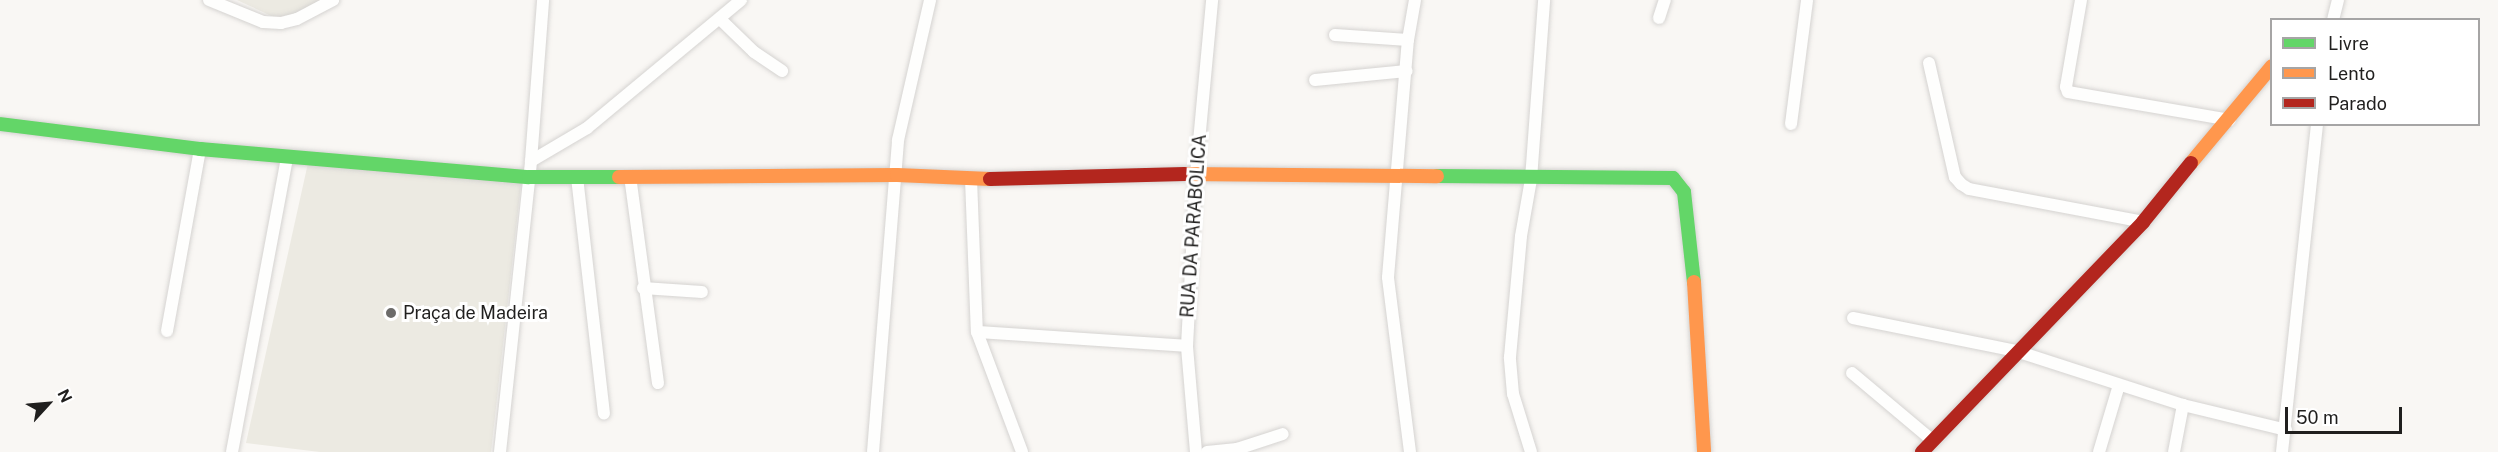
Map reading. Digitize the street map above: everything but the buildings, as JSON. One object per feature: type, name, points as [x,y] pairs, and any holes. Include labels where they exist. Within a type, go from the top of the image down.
[{"type":"street","points":[[209,0],[263,22],[281,22],[297,19],[333,0]]},
{"type":"street","points":[[500,452],[531,161],[543,0]]},
{"type":"street","points":[[531,161],[567,143],[720,20],[741,0]]},
{"type":"street","points":[[873,452],[904,104],[930,0]]},
{"type":"street","name":"RUA DA PARABOLICA","points":[[1196,452],[1187,346],[1196,174],[1212,0]]},
{"type":"street","points":[[1410,452],[1388,277],[1408,40],[1415,0]]},
{"type":"street","points":[[1531,452],[1513,394],[1510,357],[1518,266],[1531,179],[1544,0]]},
{"type":"street","points":[[1659,18],[1665,0]]},
{"type":"street","points":[[1791,124],[1808,0]]},
{"type":"street","points":[[2081,0],[2066,87],[2068,92],[2230,120]]},
{"type":"street","points":[[2334,18],[2338,0]]},
{"type":"street","points":[[720,20],[754,52],[782,71]]},
{"type":"street","points":[[1335,35],[1408,40]]},
{"type":"street","points":[[1929,63],[1955,177],[1961,184],[1969,189],[2144,222]]},
{"type":"street","points":[[1922,452],[2016,351],[2144,222],[2230,120],[2270,67]]},
{"type":"street","points":[[1315,80],[1407,71]]},
{"type":"street","points":[[0,124],[200,150],[529,177],[897,175],[971,179],[1196,174],[1531,179],[1673,178],[1681,185],[1695,289],[1704,452]]},
{"type":"street","points":[[2282,452],[2317,126]]},
{"type":"street","points":[[167,331],[200,150]]},
{"type":"street","points":[[232,452],[287,157]]},
{"type":"street","points":[[630,176],[643,288],[658,383]]},
{"type":"street","points":[[577,177],[604,413]]},
{"type":"street","points":[[971,179],[977,332],[1022,452]]},
{"type":"street","points":[[643,288],[702,292]]},
{"type":"street","points":[[1853,318],[2016,351],[2183,405],[2286,430]]},
{"type":"street","points":[[977,332],[1187,346]]},
{"type":"street","points":[[1852,373],[1933,441]]},
{"type":"street","points":[[2099,452],[2119,385]]},
{"type":"street","points":[[2174,452],[2183,405]]},
{"type":"street","points":[[1207,452],[1237,449],[1283,434]]},
{"type":"shaded area","points":[[237,0],[322,0],[313,8],[278,19]]},
{"type":"shaded area","name":"Praça de Madeira","points":[[308,163],[521,184],[491,452],[320,452],[246,443]]},
{"type":"traffic: fast","points":[[0,124],[200,149],[529,177],[619,177]]},
{"type":"traffic: fast","points":[[1437,176],[1673,178],[1684,192],[1694,282]]},
{"type":"traffic: slow","points":[[2191,163],[2270,68]]},
{"type":"traffic: slow","points":[[1185,174],[1437,176]]},
{"type":"traffic: slow","points":[[619,177],[897,175],[990,179]]},
{"type":"traffic: slow","points":[[1694,282],[1704,452]]},
{"type":"traffic: jam","points":[[1922,452],[2143,222],[2191,163]]},
{"type":"traffic: jam","points":[[990,179],[1185,174]]},
{"type":"place","name":"Praça de Madeira","points":[[391,313]]}]
